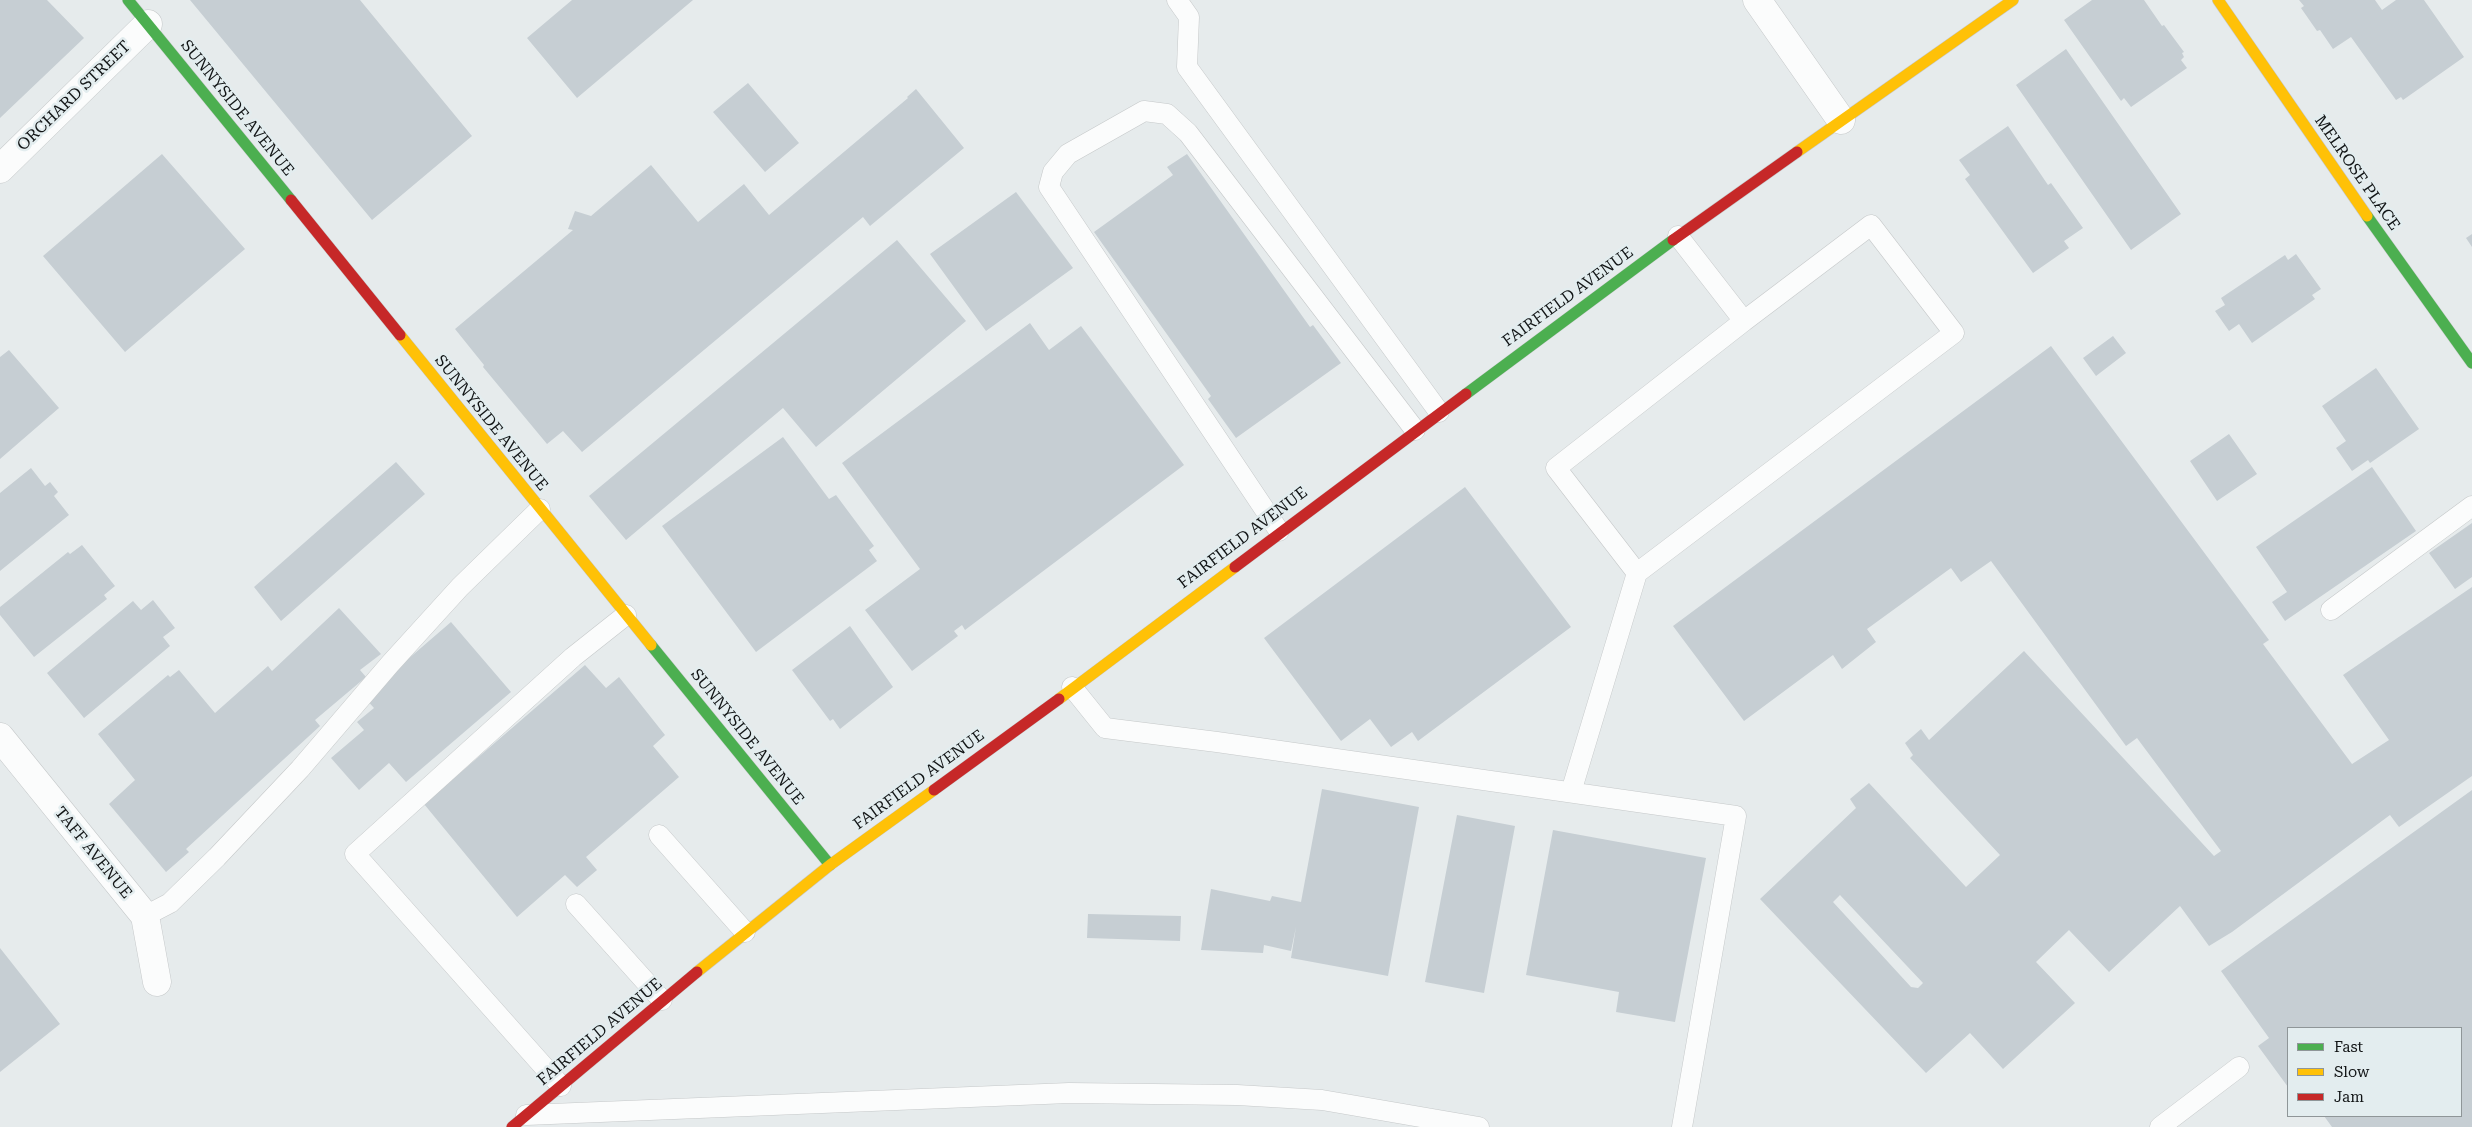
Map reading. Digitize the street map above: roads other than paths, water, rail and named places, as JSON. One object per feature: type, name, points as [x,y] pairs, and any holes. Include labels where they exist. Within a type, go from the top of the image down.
[{"type":"street","name":"SUNNYSIDE AVENUE","points":[[128,0],[830,865]]},
{"type":"street","points":[[1758,0],[1841,120]]},
{"type":"street","name":"FAIRFIELD AVENUE","points":[[519,1121],[662,1000],[830,865],[1678,236],[2013,0]]},
{"type":"street","name":"MELROSE PLACE","points":[[2218,0],[2339,177],[2472,363]]},
{"type":"street","name":"ORCHARD STREET","points":[[0,169],[148,24]]},
{"type":"street","name":"TAFF AVENUE","points":[[0,737],[145,916],[157,982]]},
{"type":"lane","points":[[1177,0],[1189,17],[1187,68],[1439,412]]},
{"type":"lane","points":[[1279,531],[1049,187],[1053,172],[1068,154],[1144,111],[1167,114],[1188,133],[1415,430]]},
{"type":"lane","points":[[1571,792],[1637,573],[1954,333],[1871,225],[1744,321],[1556,468],[1637,573]]},
{"type":"lane","points":[[1678,236],[1744,321]]},
{"type":"lane","points":[[2331,610],[2472,506]]},
{"type":"lane","points":[[145,916],[170,903],[218,857],[300,769],[390,664],[460,587],[540,509]]},
{"type":"lane","points":[[561,1086],[355,854],[573,657],[626,615]]},
{"type":"lane","points":[[1072,687],[1105,728],[1736,816],[1682,1127]]},
{"type":"lane","points":[[659,835],[745,932]]},
{"type":"lane","points":[[576,904],[662,1000]]},
{"type":"lane","points":[[2160,1127],[2239,1067]]},
{"type":"lane","points":[[519,1121],[1069,1092],[1236,1095],[1322,1100],[1480,1127]]}]
